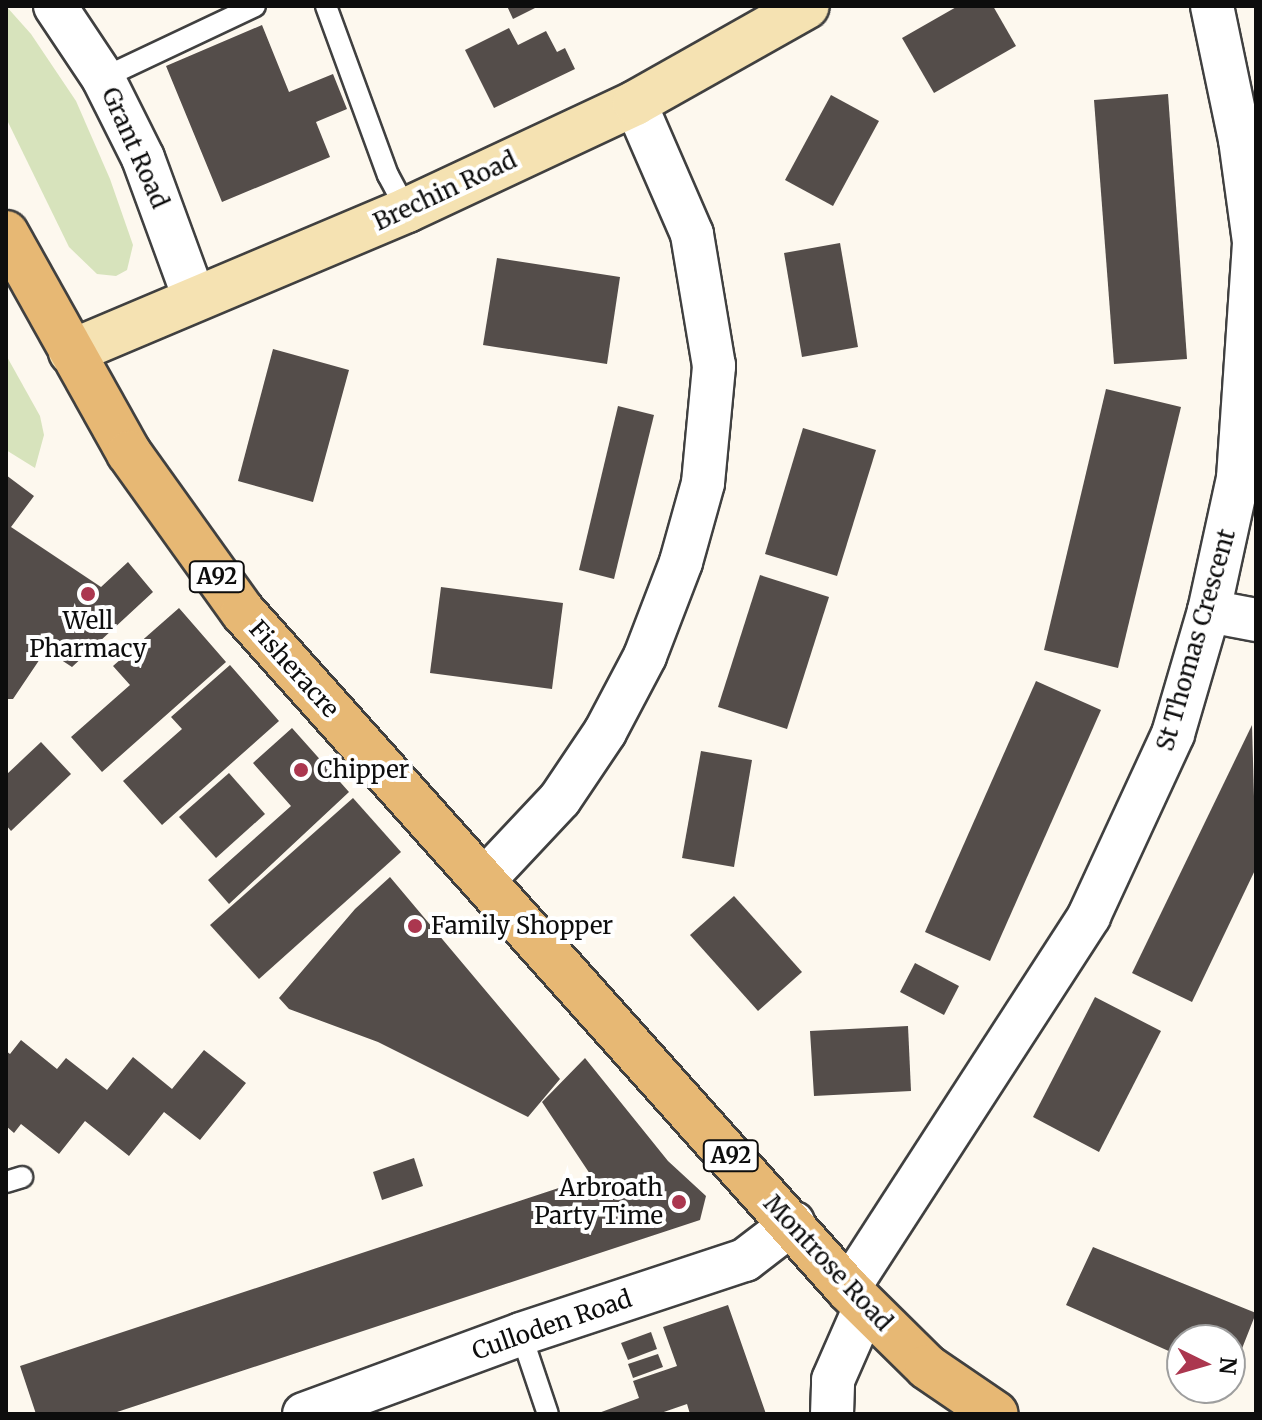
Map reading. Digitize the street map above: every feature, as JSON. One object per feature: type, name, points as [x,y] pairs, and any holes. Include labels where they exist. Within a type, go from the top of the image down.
[{"type":"main road","name":"Fisheracre","points":[[6,233],[129,453],[243,612],[483,881]]},
{"type":"main road","name":"Montrose Road","points":[[483,881],[793,1223],[857,1298],[927,1367],[996,1414]]},
{"type":"street","name":"Grant Road","points":[[55,6],[103,78],[143,158],[195,300]]},
{"type":"street","name":"Brechin Road","points":[[71,352],[407,210],[635,103],[807,6]]},
{"type":"street","name":"St Thomas Crescent","points":[[832,1414],[833,1380],[857,1298],[1089,916],[1173,734],[1209,611],[1238,478],[1254,242],[1240,140],[1212,6]]},
{"type":"street","points":[[483,881],[560,799],[605,732],[645,656],[681,562],[703,483],[714,366],[692,234],[635,103]]},
{"type":"street","points":[[1209,611],[1256,620]]},
{"type":"street","name":"Culloden Road","points":[[304,1414],[521,1334],[745,1260],[793,1223]]},
{"type":"lane","points":[[103,78],[255,6]]},
{"type":"lane","points":[[326,6],[388,175],[407,210]]},
{"type":"lane","points":[[521,1334],[548,1414]]},
{"type":"green space","points":[[6,6],[31,34],[76,101],[110,179],[133,245],[127,270],[116,276],[97,274],[69,247],[6,118]]},
{"type":"green space","points":[[6,355],[40,416],[44,435],[35,468],[6,450]]},
{"type":"building","points":[[507,6],[539,6],[513,19]]},
{"type":"building","points":[[958,6],[993,6],[1016,46],[934,93],[902,38]]},
{"type":"building","points":[[262,25],[289,92],[333,74],[347,109],[316,122],[330,157],[222,202],[166,66]]},
{"type":"building","points":[[509,28],[518,45],[546,31],[557,52],[565,48],[575,69],[494,108],[465,50]]},
{"type":"building","points":[[1168,94],[1187,359],[1114,364],[1094,100]]},
{"type":"building","points":[[831,95],[879,121],[833,206],[785,180]]},
{"type":"building","points":[[840,243],[858,347],[802,357],[784,253]]},
{"type":"building","points":[[497,258],[620,277],[607,364],[483,345]]},
{"type":"building","points":[[273,349],[349,370],[313,502],[238,481]]},
{"type":"building","points":[[1106,389],[1181,407],[1118,668],[1044,650]]},
{"type":"building","points":[[618,406],[654,415],[614,579],[579,570]]},
{"type":"building","points":[[803,428],[876,450],[837,576],[765,554]]},
{"type":"building","points":[[6,475],[34,496],[11,527],[101,587],[128,562],[153,592],[72,667],[46,650],[13,699],[6,699]]},
{"type":"building","points":[[760,575],[829,597],[787,729],[718,707]]},
{"type":"building","points":[[441,587],[563,603],[552,689],[430,673]]},
{"type":"building","points":[[179,608],[226,662],[102,772],[71,737],[130,685],[113,666]]},
{"type":"building","points":[[230,665],[279,721],[162,825],[123,781],[182,729],[171,717]]},
{"type":"building","points":[[1036,681],[1101,710],[990,961],[925,932]]},
{"type":"building","points":[[1252,725],[1256,868],[1192,1002],[1132,973]]},
{"type":"building","points":[[292,728],[349,792],[229,904],[208,880],[291,806],[253,763]]},
{"type":"building","points":[[41,742],[71,774],[11,831],[6,825],[6,775]]},
{"type":"building","points":[[701,751],[752,760],[734,867],[682,858]]},
{"type":"building","points":[[229,773],[265,814],[216,858],[179,817]]},
{"type":"building","points":[[353,798],[401,852],[259,979],[210,925]]},
{"type":"building","points":[[390,877],[560,1079],[528,1117],[378,1042],[289,1009],[279,998],[355,909]]},
{"type":"building","points":[[734,896],[802,972],[758,1011],[690,935]]},
{"type":"building","points":[[915,963],[959,986],[944,1015],[900,992]]},
{"type":"building","points":[[1095,997],[1161,1031],[1099,1152],[1033,1117]]},
{"type":"building","points":[[908,1026],[911,1091],[814,1096],[810,1031]]},
{"type":"building","points":[[21,1040],[57,1069],[66,1058],[107,1090],[133,1057],[172,1089],[204,1050],[246,1083],[200,1140],[164,1112],[129,1156],[85,1121],[59,1154],[21,1124],[14,1133],[6,1126],[6,1051],[10,1054]]},
{"type":"building","points":[[585,1058],[668,1161],[706,1196],[700,1220],[111,1414],[36,1414],[20,1366],[592,1177],[542,1102]]},
{"type":"building","points":[[414,1158],[423,1186],[382,1200],[373,1172]]},
{"type":"building","points":[[1093,1247],[1256,1313],[1246,1338],[1246,1324],[1166,1324],[1166,1350],[1066,1305]]},
{"type":"building","points":[[728,1305],[766,1414],[690,1414],[687,1404],[658,1414],[596,1414],[639,1398],[633,1381],[677,1366],[663,1327]]},
{"type":"building","points":[[651,1332],[657,1349],[628,1360],[621,1343]]},
{"type":"building","points":[[658,1354],[663,1367],[633,1378],[628,1364]]},
{"type":"place","name":"Well Pharmacy","points":[[88,594]]},
{"type":"place","name":"Chipper","points":[[301,770]]},
{"type":"place","name":"Family Shopper","points":[[415,926]]},
{"type":"place","name":"Arbroath Party Time","points":[[679,1202]]}]
